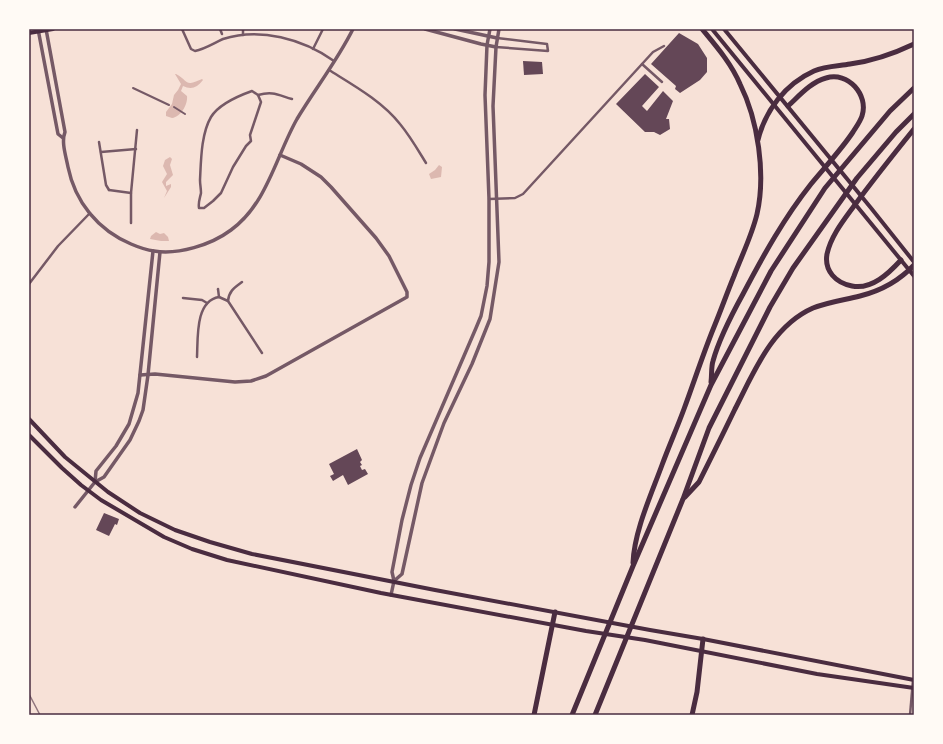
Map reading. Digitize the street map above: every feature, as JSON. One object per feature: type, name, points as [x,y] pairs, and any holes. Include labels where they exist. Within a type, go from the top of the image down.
[{"type":"highway","points":[[632,566],[633,550],[646,509],[684,410],[703,354],[750,237],[757,213],[760,192],[758,143],[753,119],[740,84],[721,52],[702,29]]},
{"type":"highway","points":[[758,143],[762,125],[773,104],[800,79],[814,71],[830,66],[873,60],[895,54],[914,44]]},
{"type":"highway","points":[[711,385],[713,362],[731,315],[770,245],[810,185],[846,142],[862,116],[863,108],[860,93],[854,85],[846,79],[833,76],[825,78],[806,89],[788,106]]},
{"type":"highway","points":[[572,715],[632,566],[711,385],[771,271],[825,188],[890,111],[914,88]]},
{"type":"highway","points":[[595,715],[709,428],[770,307],[793,268],[857,178],[896,132],[914,114]]},
{"type":"highway","points":[[902,260],[879,280],[857,287],[847,285],[836,280],[829,272],[827,255],[830,242],[838,228],[914,129]]},
{"type":"highway","points":[[682,499],[699,482],[759,362],[776,337],[791,321],[812,309],[834,301],[861,296],[878,290],[888,285],[909,270],[914,263]]},
{"type":"highway","points":[[534,715],[555,612]]},
{"type":"highway","points":[[692,715],[697,692],[703,639]]},
{"type":"main road","points":[[29,33],[38,30],[53,29]]},
{"type":"main road","points":[[712,29],[914,276]]},
{"type":"main road","points":[[724,29],[826,152],[914,263]]},
{"type":"main road","points":[[29,419],[65,457],[95,482],[140,513],[175,530],[210,542],[252,554],[914,680]]},
{"type":"main road","points":[[29,435],[62,468],[88,491],[137,522],[164,537],[192,549],[227,560],[391,595],[586,631],[645,640],[817,674],[913,688]]},
{"type":"street","points":[[182,29],[191,49],[195,52],[224,39],[243,35],[262,34],[279,36],[299,43],[334,61]]},
{"type":"street","points":[[220,29],[222,34]]},
{"type":"street","points":[[243,29],[243,35]]},
{"type":"street","points":[[313,49],[323,29]]},
{"type":"street","points":[[46,30],[65,132],[63,138],[69,173],[78,196],[99,224],[113,235],[137,246],[160,252],[202,246],[217,239],[234,228],[248,214],[257,202],[296,121],[329,70],[352,29]]},
{"type":"street","points":[[425,29],[496,47],[548,51],[547,44],[488,37],[455,29]]},
{"type":"street","points":[[391,595],[394,581],[392,572],[402,520],[418,465],[480,316],[487,286],[489,262],[489,199],[485,95],[487,45],[490,29]]},
{"type":"street","points":[[394,581],[402,574],[422,483],[444,423],[472,364],[490,319],[499,262],[493,106],[496,47],[499,29]]},
{"type":"street","points":[[38,30],[58,134],[63,138]]},
{"type":"street","points":[[489,199],[515,198],[523,194],[653,52],[664,46]]},
{"type":"street","points":[[642,64],[662,82]]},
{"type":"street","points":[[329,70],[369,96],[390,113],[400,124],[426,163]]},
{"type":"street","points":[[133,88],[169,105]]},
{"type":"street","points":[[258,94],[261,102],[250,135],[251,141],[232,167],[221,193],[204,208],[199,208],[198,202],[201,193],[200,181],[204,140],[212,116],[225,104],[252,91],[258,94],[266,92],[281,94],[292,99]]},
{"type":"street","points":[[174,107],[185,114]]},
{"type":"street","points":[[130,223],[131,193],[137,130]]},
{"type":"street","points":[[99,142],[108,191],[131,193]]},
{"type":"street","points":[[100,152],[136,149]]},
{"type":"street","points":[[140,375],[155,374],[235,382],[251,381],[266,376],[407,297],[407,292],[389,256],[376,238],[331,186],[301,164],[280,155]]},
{"type":"street","points":[[29,284],[58,246],[90,213]]},
{"type":"street","points":[[95,482],[96,471],[116,446],[129,424],[138,393],[153,251]]},
{"type":"street","points":[[74,507],[95,482],[104,477],[124,449],[135,431],[143,410],[148,375],[160,252]]},
{"type":"street","points":[[228,301],[229,294],[232,289],[242,282]]},
{"type":"street","points":[[218,289],[219,297]]},
{"type":"street","points":[[197,357],[200,316],[207,303],[219,297],[228,301],[262,353]]},
{"type":"street","points":[[183,298],[202,300],[207,303]]},
{"type":"street","points":[[910,715],[914,680]]},
{"type":"shaded area","points":[[175,74],[190,83],[203,80],[194,88],[183,86],[181,91],[187,96],[186,103],[181,113],[172,118],[166,116],[166,112],[172,104],[174,95],[181,84]]},
{"type":"shaded area","points":[[170,157],[172,159],[170,165],[173,175],[166,182],[166,186],[171,184],[171,187],[164,198],[167,191],[162,182],[167,174],[163,166],[165,160]]},
{"type":"shaded area","points":[[439,165],[442,167],[441,177],[431,179],[429,174]]},
{"type":"shaded area","points":[[156,232],[160,234],[164,233],[168,237],[169,241],[150,239]]},
{"type":"building","points":[[679,33],[698,44],[707,58],[707,72],[700,80],[680,93],[675,89],[676,86],[651,64]]},
{"type":"building","points":[[523,61],[542,62],[543,74],[524,75]]},
{"type":"building","points":[[645,74],[659,87],[642,106],[647,111],[663,91],[673,101],[666,119],[669,119],[670,129],[660,135],[654,132],[645,132],[616,104]]},
{"type":"building","points":[[357,449],[362,460],[360,462],[362,465],[360,466],[362,470],[365,469],[368,474],[348,485],[343,475],[333,481],[330,476],[334,474],[329,464]]},
{"type":"building","points":[[104,513],[119,519],[117,525],[115,524],[109,536],[96,530]]},
{"type":"railway","points":[[29,694],[40,715]]}]
